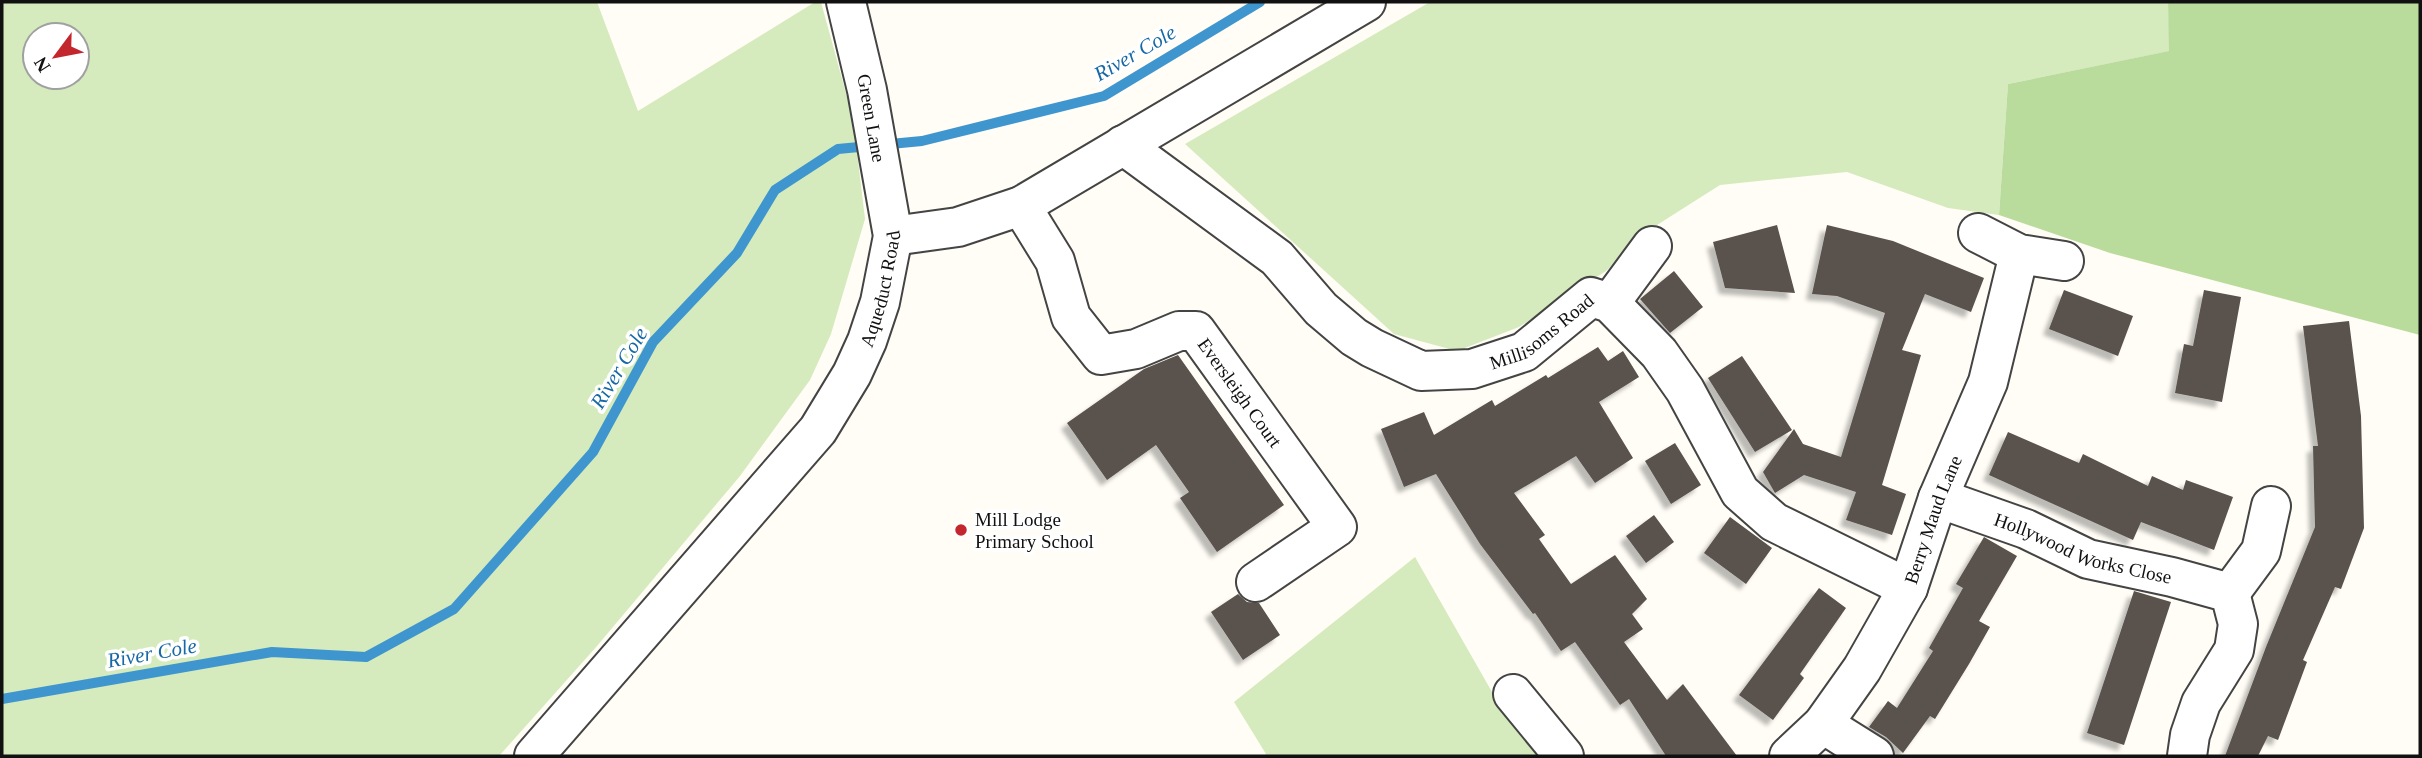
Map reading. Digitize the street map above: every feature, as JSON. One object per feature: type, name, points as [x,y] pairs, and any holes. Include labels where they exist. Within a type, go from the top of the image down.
[{"type":"street","name":"Green Lane","points":[[846,2],[867,90],[893,236]]},
{"type":"street","name":"Aqueduct Road","points":[[534,756],[818,430],[852,374],[867,341],[880,302],[893,236],[958,227],[1021,206],[1366,2]]},
{"type":"street","name":"Millisoms Road","points":[[1124,145],[1277,258],[1321,309],[1354,337],[1421,371],[1472,369],[1524,352],[1591,297],[1610,303],[1659,353],[1685,390],[1740,492],[1774,522],[1908,588]]},
{"type":"street","name":"Eversleigh Court","points":[[1021,206],[1055,261],[1071,317],[1101,355],[1136,349],[1179,331],[1196,331],[1337,527],[1256,582]]},
{"type":"street","points":[[1978,233],[2019,254],[2064,261]]},
{"type":"street","points":[[1610,303],[1653,246]]},
{"type":"street","name":"Berry Maud Lane","points":[[1789,756],[1823,724],[1862,669],[1908,588],[1938,498],[1988,382],[2019,254]]},
{"type":"street","name":"Hollywood Works Close","points":[[1938,498],[2026,529],[2088,559],[2172,576],[2230,593]]},
{"type":"street","points":[[2187,756],[2190,734],[2201,703],[2234,650],[2238,624],[2230,593],[2261,551],[2271,506]]},
{"type":"street","points":[[1513,694],[1564,756]]},
{"type":"street","points":[[1823,724],[1874,756]]},
{"type":"green space","points":[[2,2],[597,2],[638,111],[815,2],[821,2],[853,119],[865,219],[831,334],[810,380],[740,476],[597,646],[499,756],[2,756]]},
{"type":"green space","points":[[1430,2],[2168,2],[2170,51],[2008,84],[1999,215],[1948,208],[1847,172],[1720,185],[1646,232],[1606,271],[1519,327],[1457,351],[1394,334],[1185,144]]},
{"type":"green space","points":[[2168,2],[2420,2],[2420,335],[2110,253],[1999,215],[2008,84],[2169,51]]},
{"type":"green space","points":[[1415,557],[1504,713],[1537,756],[1264,756],[1266,754],[1234,702]]},
{"type":"building","points":[[1777,225],[1795,293],[1725,288],[1713,242]]},
{"type":"building","points":[[1827,225],[1893,241],[1984,278],[1971,312],[1925,294],[1902,350],[1921,355],[1882,485],[1906,494],[1892,535],[1846,520],[1856,492],[1804,475],[1775,493],[1763,472],[1794,429],[1803,444],[1841,457],[1885,313],[1837,296],[1812,294]]},
{"type":"building","points":[[1674,271],[1703,307],[1670,333],[1640,299]]},
{"type":"building","points":[[2064,290],[2133,316],[2118,356],[2049,329]]},
{"type":"building","points":[[2204,290],[2241,297],[2222,402],[2175,393],[2184,344],[2193,346]]},
{"type":"building","points":[[2349,321],[2361,416],[2364,528],[2341,589],[2335,587],[2303,660],[2307,662],[2278,740],[2268,736],[2258,756],[2225,756],[2315,527],[2313,446],[2318,446],[2303,326]]},
{"type":"building","points":[[1598,347],[1608,361],[1623,351],[1639,377],[1599,402],[1633,458],[1595,483],[1576,456],[1514,493],[1545,535],[1539,539],[1571,584],[1615,555],[1647,599],[1632,614],[1643,629],[1624,642],[1667,700],[1683,684],[1737,756],[1666,756],[1629,699],[1620,705],[1575,642],[1561,651],[1535,613],[1533,614],[1480,544],[1436,474],[1404,487],[1381,429],[1424,412],[1434,435],[1492,400],[1495,406],[1546,375],[1548,378]]},
{"type":"building","points":[[1178,355],[1284,505],[1217,552],[1180,498],[1189,492],[1156,445],[1107,480],[1067,423],[1144,369]]},
{"type":"building","points":[[1742,356],[1792,430],[1755,452],[1708,378]]},
{"type":"building","points":[[2008,432],[2079,463],[2083,454],[2148,486],[2152,476],[2183,490],[2186,480],[2233,497],[2214,550],[2141,522],[2133,540],[1989,475]]},
{"type":"building","points":[[1675,443],[1701,485],[1671,504],[1645,461]]},
{"type":"building","points":[[1654,515],[1674,542],[1646,563],[1626,536]]},
{"type":"building","points":[[1730,517],[1772,548],[1746,584],[1704,553]]},
{"type":"building","points":[[1984,537],[2017,556],[1979,621],[1990,627],[1969,664],[1935,719],[1930,716],[1903,753],[1886,737],[1869,727],[1888,701],[1897,708],[1933,651],[1929,648],[1963,588],[1956,584]]},
{"type":"building","points":[[1819,588],[1846,608],[1800,674],[1804,678],[1773,720],[1739,695]]},
{"type":"building","points":[[2134,591],[2171,602],[2124,745],[2087,733]]},
{"type":"building","points":[[1238,594],[1247,602],[1259,603],[1280,635],[1243,660],[1211,612]]},
{"type":"waterway","name":"River Cole","points":[[2,699],[272,652],[366,657],[454,609],[593,452],[653,342],[737,253],[775,190],[838,149],[922,141],[1104,96],[1260,2]]},
{"type":"place","name":"Mill Lodge Primary School","points":[[961,530]]}]
